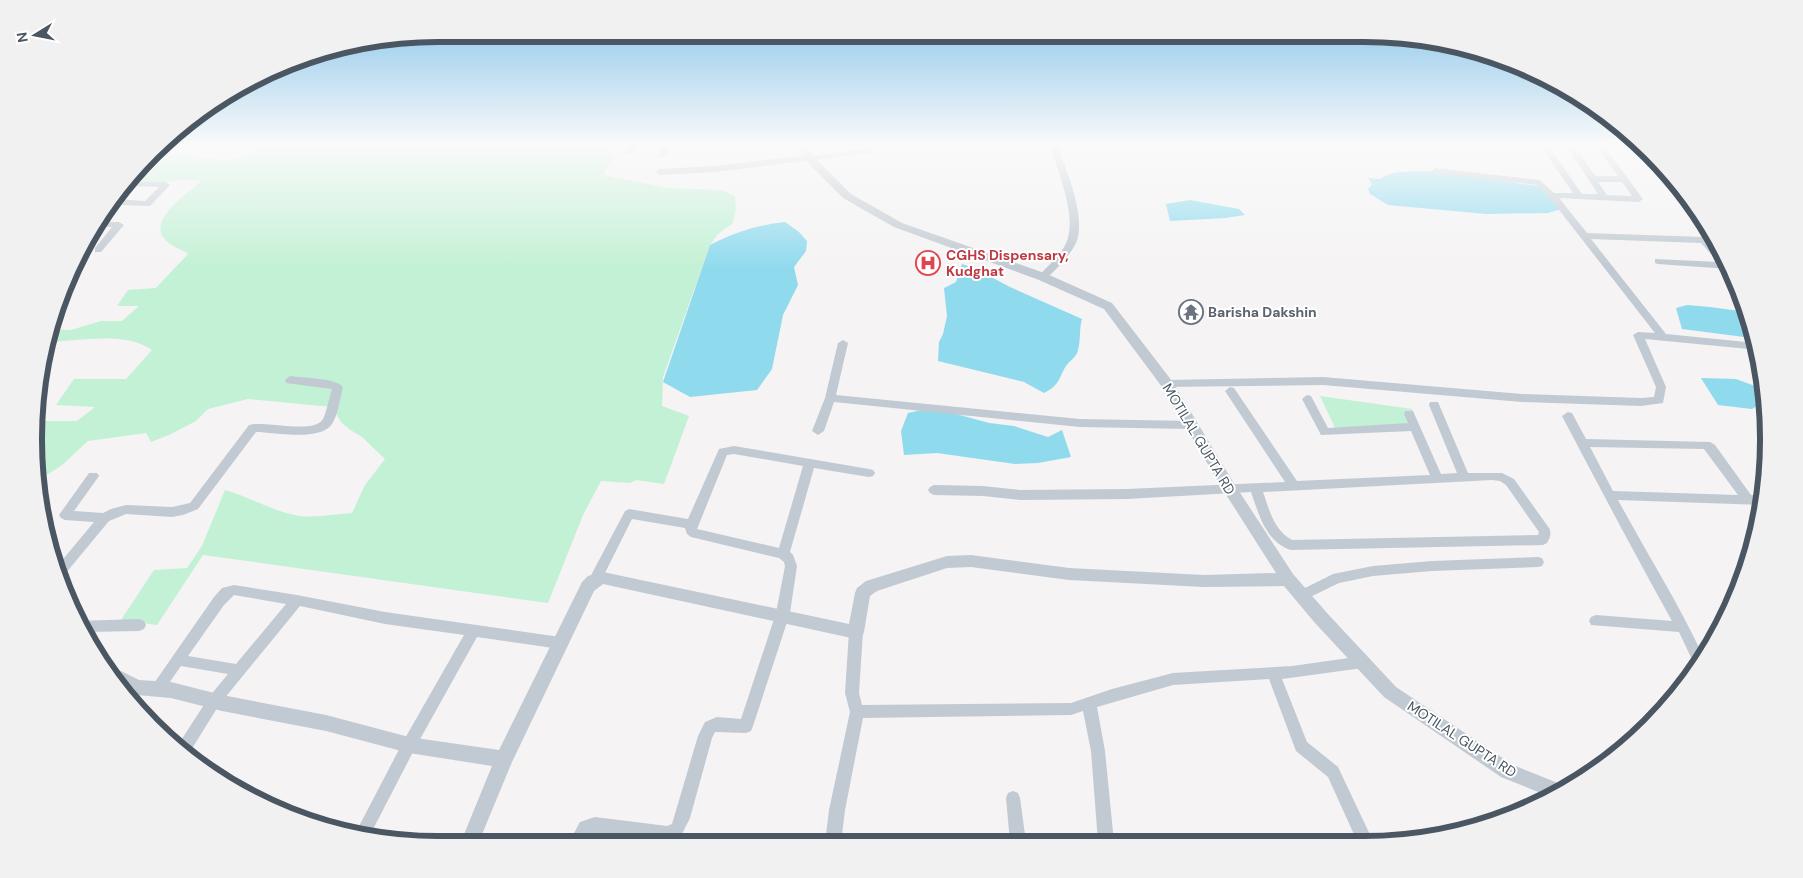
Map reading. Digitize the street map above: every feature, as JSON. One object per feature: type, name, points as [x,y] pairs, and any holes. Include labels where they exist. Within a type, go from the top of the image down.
[{"type":"street","points":[[121,202],[147,204],[165,186]]},
{"type":"street","name":"MOTILAL GUPTA RD","points":[[837,186],[847,196],[898,225],[1043,277],[1108,306],[1166,384],[1288,579],[1390,692],[1444,730],[1507,770],[1551,788]]},
{"type":"street","points":[[1043,277],[1066,253],[1073,237],[1075,221],[1065,186]]},
{"type":"street","points":[[1543,186],[1663,337]]},
{"type":"street","points":[[1572,186],[1579,196]]},
{"type":"street","points":[[1597,186],[1604,197]]},
{"type":"street","points":[[1552,195],[1638,199],[1629,186]]},
{"type":"street","points":[[98,250],[119,225],[106,223]]},
{"type":"street","points":[[1584,236],[1704,240],[1711,248]]},
{"type":"street","points":[[1658,261],[1721,266]]},
{"type":"street","points":[[1166,384],[1323,381],[1522,398],[1641,402],[1659,400],[1661,387],[1638,335],[1749,346]]},
{"type":"street","points":[[818,431],[830,398],[843,343]]},
{"type":"street","points":[[64,566],[105,518],[114,511],[123,509],[173,513],[184,512],[194,506],[253,428],[298,430],[323,426],[327,423],[338,387],[290,380]]},
{"type":"street","points":[[1230,391],[1293,485]]},
{"type":"street","points":[[830,398],[1080,424],[1190,425]]},
{"type":"street","points":[[1308,398],[1325,432],[1415,427]]},
{"type":"street","points":[[1434,405],[1464,476]]},
{"type":"street","points":[[1409,414],[1437,478]]},
{"type":"street","points":[[1568,416],[1683,628],[1696,656]]},
{"type":"street","points":[[1581,443],[1701,443],[1711,448],[1748,500]]},
{"type":"street","points":[[580,836],[585,827],[595,825],[668,834],[676,828],[682,818],[705,736],[710,727],[716,724],[746,726],[782,613],[792,566],[789,559],[783,554],[695,534],[691,531],[692,524],[723,452],[734,450],[869,473]]},
{"type":"street","points":[[783,554],[810,463]]},
{"type":"street","points":[[93,476],[65,515],[105,518]]},
{"type":"street","points":[[934,490],[1127,494],[1230,489],[1255,487],[1293,485],[1437,478],[1464,476],[1502,477],[1510,482],[1545,531],[1542,540],[1291,545],[1282,542],[1275,536],[1255,487]]},
{"type":"street","points":[[1611,495],[1756,500]]},
{"type":"street","points":[[472,836],[504,759],[560,643],[588,587],[594,581],[630,514],[692,524]]},
{"type":"street","points":[[834,836],[857,712],[852,693],[856,632],[863,593],[868,589],[902,575],[947,562],[972,561],[1069,574],[1204,581],[1288,579]]},
{"type":"street","points":[[1302,596],[1337,578],[1373,571],[1432,566],[1538,562]]},
{"type":"street","points":[[594,581],[603,578],[856,632]]},
{"type":"street","points":[[157,689],[227,592],[234,590],[297,600],[385,618],[560,643]]},
{"type":"street","points":[[187,744],[214,701],[297,600]]},
{"type":"street","points":[[1596,621],[1683,628]]},
{"type":"street","points":[[90,626],[139,625]]},
{"type":"street","points":[[366,829],[409,745],[473,631]]},
{"type":"street","points":[[178,660],[240,670]]},
{"type":"street","points":[[857,712],[1071,709],[1112,694],[1173,679],[1273,673],[1363,662]]},
{"type":"street","points":[[1273,673],[1299,742],[1307,753],[1328,765],[1333,772],[1363,836]]},
{"type":"street","points":[[124,680],[137,687],[171,690],[214,701],[326,724],[409,745],[504,759]]},
{"type":"street","points":[[1089,703],[1098,751],[1105,836]]},
{"type":"street","points":[[1013,798],[1017,836]]},
{"type":"green space","points":[[195,186],[658,186],[722,190],[735,196],[736,209],[733,223],[718,234],[710,245],[663,377],[662,406],[689,416],[664,484],[636,480],[630,483],[601,481],[583,515],[548,603],[203,555],[157,625],[121,620],[154,570],[187,568],[202,546],[225,490],[280,511],[300,516],[352,513],[365,485],[385,459],[362,437],[341,422],[332,407],[248,399],[208,409],[196,421],[151,442],[146,433],[88,441],[61,466],[44,476],[43,421],[77,421],[95,407],[56,405],[74,379],[126,379],[152,350],[142,344],[116,339],[101,338],[55,341],[58,329],[71,330],[101,321],[122,321],[139,306],[117,306],[128,290],[156,288],[188,254],[170,244],[162,236],[161,227],[164,218],[178,200]]},
{"type":"green space","points":[[1320,396],[1412,409],[1417,431],[1337,432]]},
{"type":"water","points":[[1370,186],[1538,186],[1545,187],[1560,198],[1565,208],[1548,213],[1486,214],[1388,205],[1370,194],[1368,189]]},
{"type":"water","points":[[1190,200],[1239,209],[1245,215],[1170,221],[1166,204]]},
{"type":"water","points":[[785,222],[799,232],[807,241],[806,251],[794,267],[798,285],[783,315],[772,369],[757,390],[690,397],[663,382],[710,245],[728,236],[747,230]]},
{"type":"water","points":[[962,264],[1082,319],[1075,357],[1066,366],[1056,384],[1049,390],[1044,393],[1024,382],[938,361],[939,342],[947,316],[944,288],[956,282]]},
{"type":"water","points":[[1687,305],[1739,311],[1747,336],[1682,329],[1676,308]]},
{"type":"water","points":[[1701,378],[1736,379],[1755,386],[1757,390],[1759,405],[1752,409],[1718,405]]},
{"type":"water","points":[[926,409],[949,412],[989,423],[1014,426],[1048,437],[1062,430],[1071,457],[1038,463],[1015,464],[937,453],[904,455],[901,431],[908,413]]},
{"type":"place","name":"CGHS Dispensary, Kudghat","points":[[928,263]]},
{"type":"place","name":"Barisha Dakshin","points":[[1191,312]]}]
